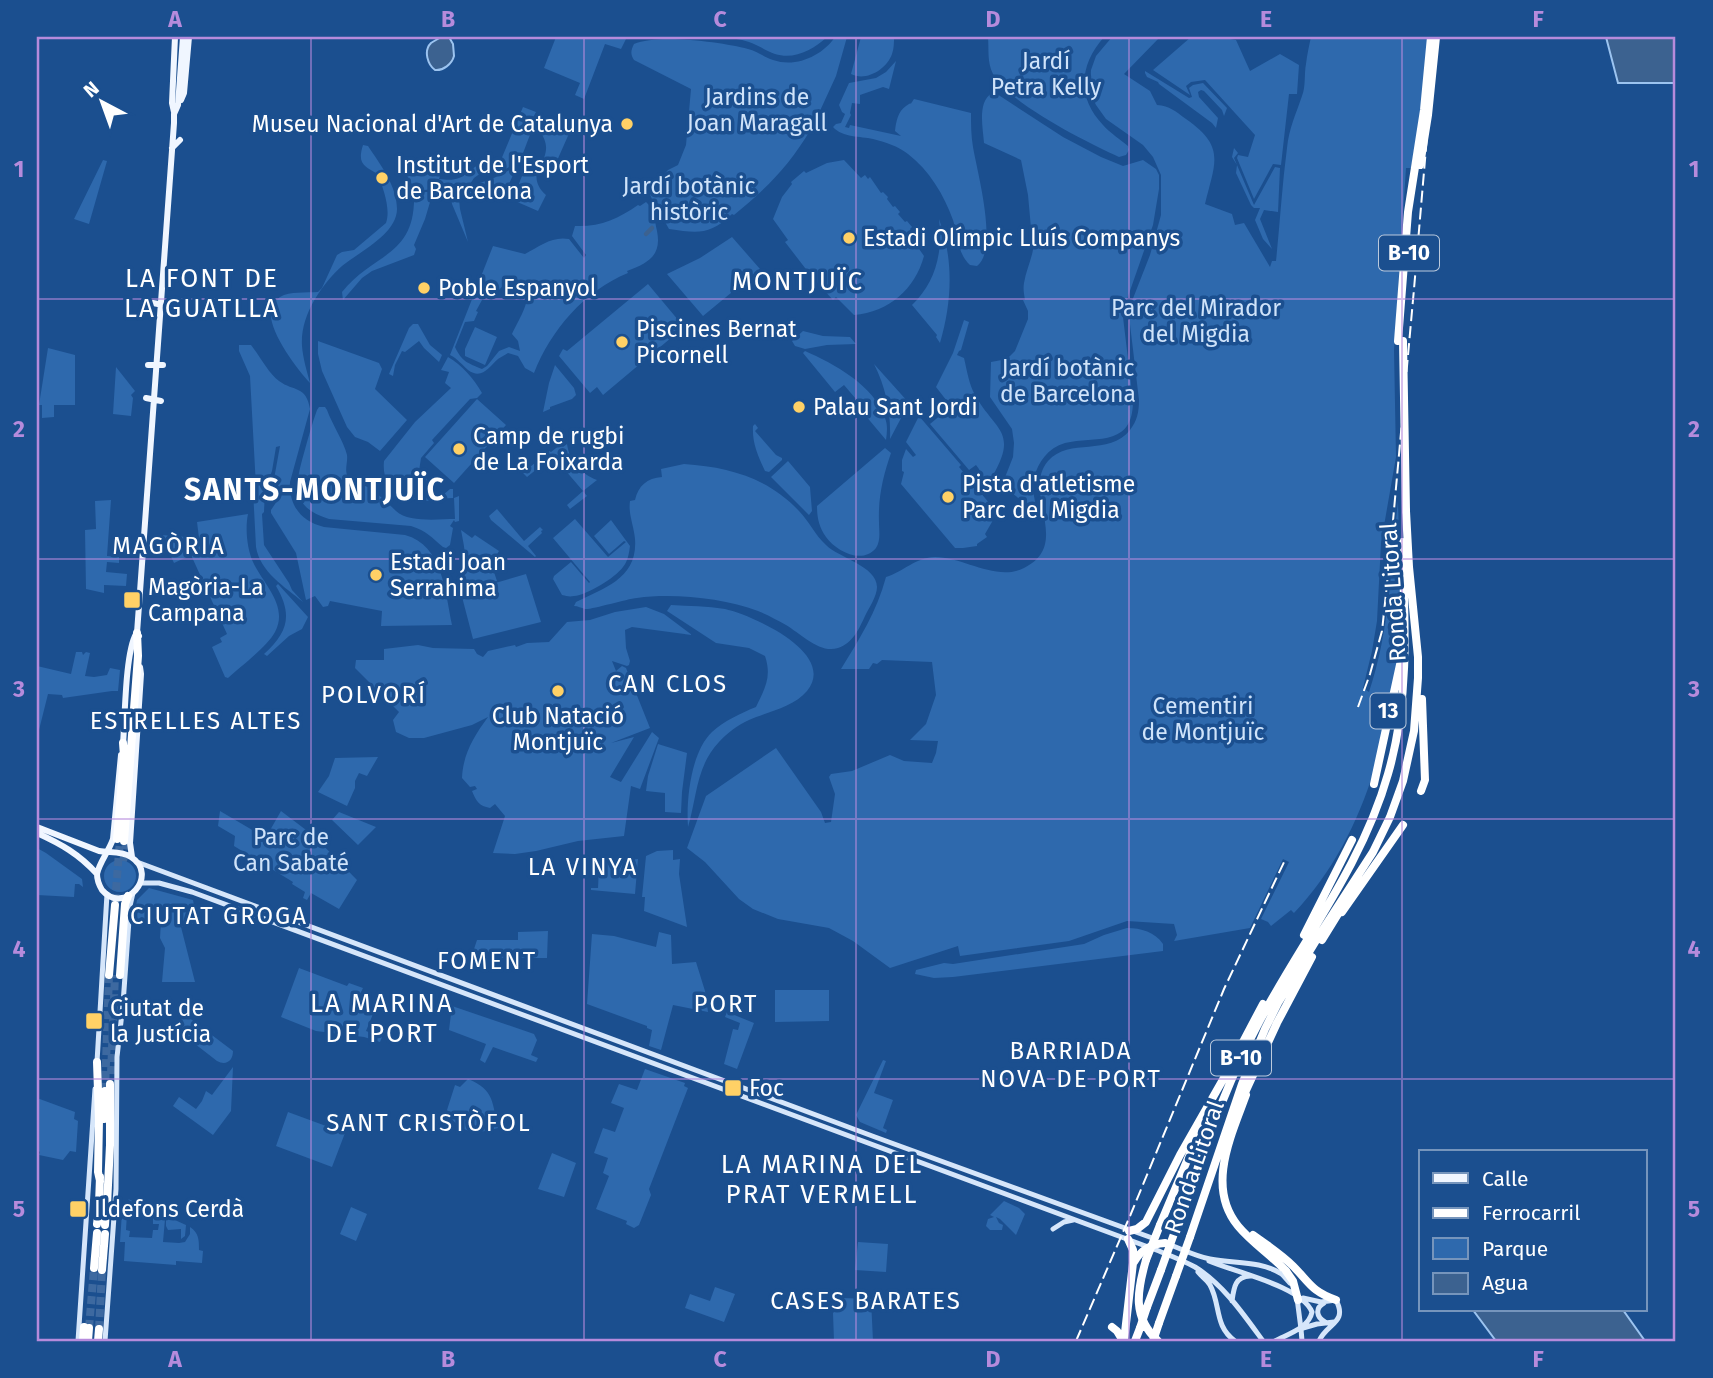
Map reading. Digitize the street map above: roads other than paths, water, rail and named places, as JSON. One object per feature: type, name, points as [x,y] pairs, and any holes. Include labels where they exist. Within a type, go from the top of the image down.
[{"type":"highway","name":"Ronda Litoral","points":[[1155,1341],[1159,1323],[1258,1044],[1279,1003],[1310,955],[1363,839],[1388,775],[1401,711],[1405,639],[1400,341],[1408,212],[1428,115],[1433,37]]},
{"type":"highway","name":"Ronda Litoral","points":[[1318,933],[1367,863],[1390,817],[1412,745],[1418,691],[1418,657],[1404,511]]},
{"type":"highway","points":[[122,841],[137,633]]},
{"type":"highway","name":"13","points":[[1374,784],[1405,639]]},
{"type":"highway","points":[[1418,657],[1425,780],[1421,792]]},
{"type":"highway","points":[[122,841],[136,735]]},
{"type":"highway","points":[[122,841],[123,743]]},
{"type":"highway","points":[[1123,1341],[1133,1263],[1133,1250],[1128,1235],[1146,1222],[1255,1017],[1294,956],[1318,933],[1384,855],[1403,825]]},
{"type":"highway","points":[[1318,933],[1352,840]]},
{"type":"highway","points":[[118,977],[125,904],[131,894]]},
{"type":"highway","points":[[117,905],[118,977]]},
{"type":"highway","points":[[1223,1143],[1310,955]]},
{"type":"highway","name":"Ronda Litoral","points":[[1135,1341],[1241,1057],[1294,956]]},
{"type":"highway","points":[[97,1062],[98,1172],[104,1182]]},
{"type":"highway","points":[[1199,1167],[1225,1076]]},
{"type":"highway","points":[[1253,1076],[1224,1167],[1223,1197],[1234,1220],[1294,1285],[1296,1297]]},
{"type":"highway","points":[[98,1269],[104,1182],[110,1145],[107,1087]]},
{"type":"highway","points":[[1155,1341],[1145,1326],[1139,1308],[1140,1284],[1146,1260],[1219,1087]]},
{"type":"highway","points":[[1234,1220],[1281,1255],[1318,1293],[1331,1301]]},
{"type":"highway","points":[[1133,1263],[1148,1247],[1165,1242]]},
{"type":"highway","points":[[1112,1327],[1123,1341]]},
{"type":"highway","points":[[93,1328],[102,1341]]},
{"type":"highway","points":[[81,1341],[93,1328]]},
{"type":"highway","points":[[88,1341],[93,1328]]},
{"type":"main road","points":[[97,874],[113,839],[129,660],[133,639],[137,633],[157,401],[156,365],[174,114],[172,103],[175,37]]},
{"type":"main road","points":[[178,104],[183,37]]},
{"type":"main road","points":[[174,114],[184,93],[189,37]]},
{"type":"main road","points":[[172,148],[180,140]]},
{"type":"main road","points":[[146,398],[157,401]]},
{"type":"main road","points":[[37,833],[71,850],[88,864],[97,874],[100,887],[107,894],[117,898],[131,894],[140,883],[141,871],[130,843],[141,674],[141,639],[137,633]]},
{"type":"main road","points":[[37,827],[97,850],[117,852],[201,887],[701,1073],[1074,1220],[1165,1242],[1224,1267],[1254,1275],[1296,1297],[1310,1306],[1312,1312],[1310,1320],[1275,1341]]},
{"type":"main road","points":[[103,860],[117,852]]},
{"type":"main road","points":[[140,883],[165,884],[200,895],[556,1028],[845,1130],[1128,1235],[1148,1247],[1191,1265],[1211,1279],[1261,1339]]},
{"type":"main road","points":[[200,895],[201,887]]},
{"type":"main road","points":[[81,1341],[107,894]]},
{"type":"main road","points":[[412,974],[415,966]]},
{"type":"main road","points":[[102,1341],[116,1189],[118,977]]},
{"type":"main road","points":[[556,1028],[559,1020]]},
{"type":"main road","points":[[698,1080],[701,1073]]},
{"type":"main road","points":[[1054,1229],[1074,1220]]},
{"type":"main road","points":[[1198,1256],[1259,1264],[1284,1273]]},
{"type":"main road","points":[[1191,1265],[1210,1286],[1222,1326],[1235,1341]]},
{"type":"main road","points":[[1232,1301],[1237,1281],[1254,1275]]},
{"type":"main road","points":[[1296,1297],[1312,1301],[1331,1301]]},
{"type":"main road","points":[[1296,1297],[1302,1340]]},
{"type":"main road","points":[[1319,1341],[1324,1331],[1337,1322],[1340,1312],[1331,1301]]},
{"type":"main road","points":[[1325,1322],[1317,1311],[1321,1304],[1331,1301]]},
{"type":"main road","points":[[1294,1331],[1325,1322],[1337,1322]]},
{"type":"water","points":[[441,37],[449,37],[454,56],[447,66],[435,70],[429,61],[427,50],[431,43]]},
{"type":"water","points":[[1606,37],[1676,37],[1676,83],[1618,83]]},
{"type":"water","points":[[1474,1312],[1624,1312],[1645,1341],[1496,1341]]},
{"type":"waterway","points":[[646,234],[652,228]]},
{"type":"tunnel","points":[[115,902],[120,840]]},
{"type":"tunnel","points":[[123,861],[127,843]]},
{"type":"tunnel","points":[[105,1091],[109,975]]},
{"type":"tunnel","points":[[111,1074],[115,975]]},
{"type":"tunnel","points":[[89,1328],[94,1268]]},
{"type":"tunnel","points":[[99,1329],[102,1270]]},
{"type":"railway","points":[[1358,707],[1382,631],[1437,37]]},
{"type":"railway","points":[[1076,1341],[1224,989],[1285,860]]},
{"type":"place","name":"Museu Nacional d'Art de Catalunya","points":[[627,124]]},
{"type":"place","name":"Institut de l'Esport de Barcelona","points":[[382,178]]},
{"type":"place","name":"Estadi Olímpic Lluís Companys","points":[[849,238]]},
{"type":"place","name":"Poble Espanyol","points":[[424,288]]},
{"type":"place","name":"Piscines Bernat Picornell","points":[[622,342]]},
{"type":"place","name":"Palau Sant Jordi","points":[[799,407]]},
{"type":"place","name":"Camp de rugbi de La Foixarda","points":[[459,449]]},
{"type":"place","name":"Pista d'atletisme Parc del Migdia","points":[[948,497]]},
{"type":"place","name":"Estadi Joan Serrahima","points":[[376,575]]},
{"type":"place","name":"Magòria-La Campana","points":[[132,600]]},
{"type":"place","name":"Club Natació Montjuïc","points":[[558,691]]},
{"type":"place","name":"Ciutat de la Justícia","points":[[94,1021]]},
{"type":"place","name":"Foc","points":[[733,1088]]},
{"type":"place","name":"Ildefons Cerdà","points":[[78,1209]]},
{"type":"district","name":"MONTJUÏC","points":[[798,281]]},
{"type":"district","name":"LA FONT DE LA GUATLLA","points":[[202,293]]},
{"type":"district","name":"SANTS-MONTJUÏC","points":[[315,490]]},
{"type":"district","name":"MAGÒRIA","points":[[169,546]]},
{"type":"district","name":"CAN CLOS","points":[[668,684]]},
{"type":"district","name":"POLVORÍ","points":[[374,695]]},
{"type":"district","name":"ESTRELLES ALTES","points":[[196,721]]},
{"type":"district","name":"LA VINYA","points":[[583,867]]},
{"type":"district","name":"CIUTAT GROGA","points":[[219,916]]},
{"type":"district","name":"FOMENT","points":[[487,961]]},
{"type":"district","name":"PORT","points":[[726,1004]]},
{"type":"district","name":"LA MARINA DE PORT","points":[[382,1018]]},
{"type":"district","name":"BARRIADA NOVA DE PORT","points":[[1071,1065]]},
{"type":"district","name":"SANT CRISTÒFOL","points":[[429,1123]]},
{"type":"district","name":"LA MARINA DEL PRAT VERMELL","points":[[822,1179]]},
{"type":"district","name":"CASES BARATES","points":[[866,1301]]},
{"type":"park label","name":"Jardí Petra Kelly","points":[[1046,74]]},
{"type":"park label","name":"Jardins de Joan Maragall","points":[[757,110]]},
{"type":"park label","name":"Jardí botànic històric","points":[[689,199]]},
{"type":"park label","name":"Parc del Mirador del Migdia","points":[[1196,321]]},
{"type":"park label","name":"Jardí botànic de Barcelona","points":[[1068,381]]},
{"type":"park label","name":"Cementiri de Montjuïc","points":[[1203,719]]},
{"type":"park label","name":"Parc de Can Sabaté","points":[[291,850]]}]
